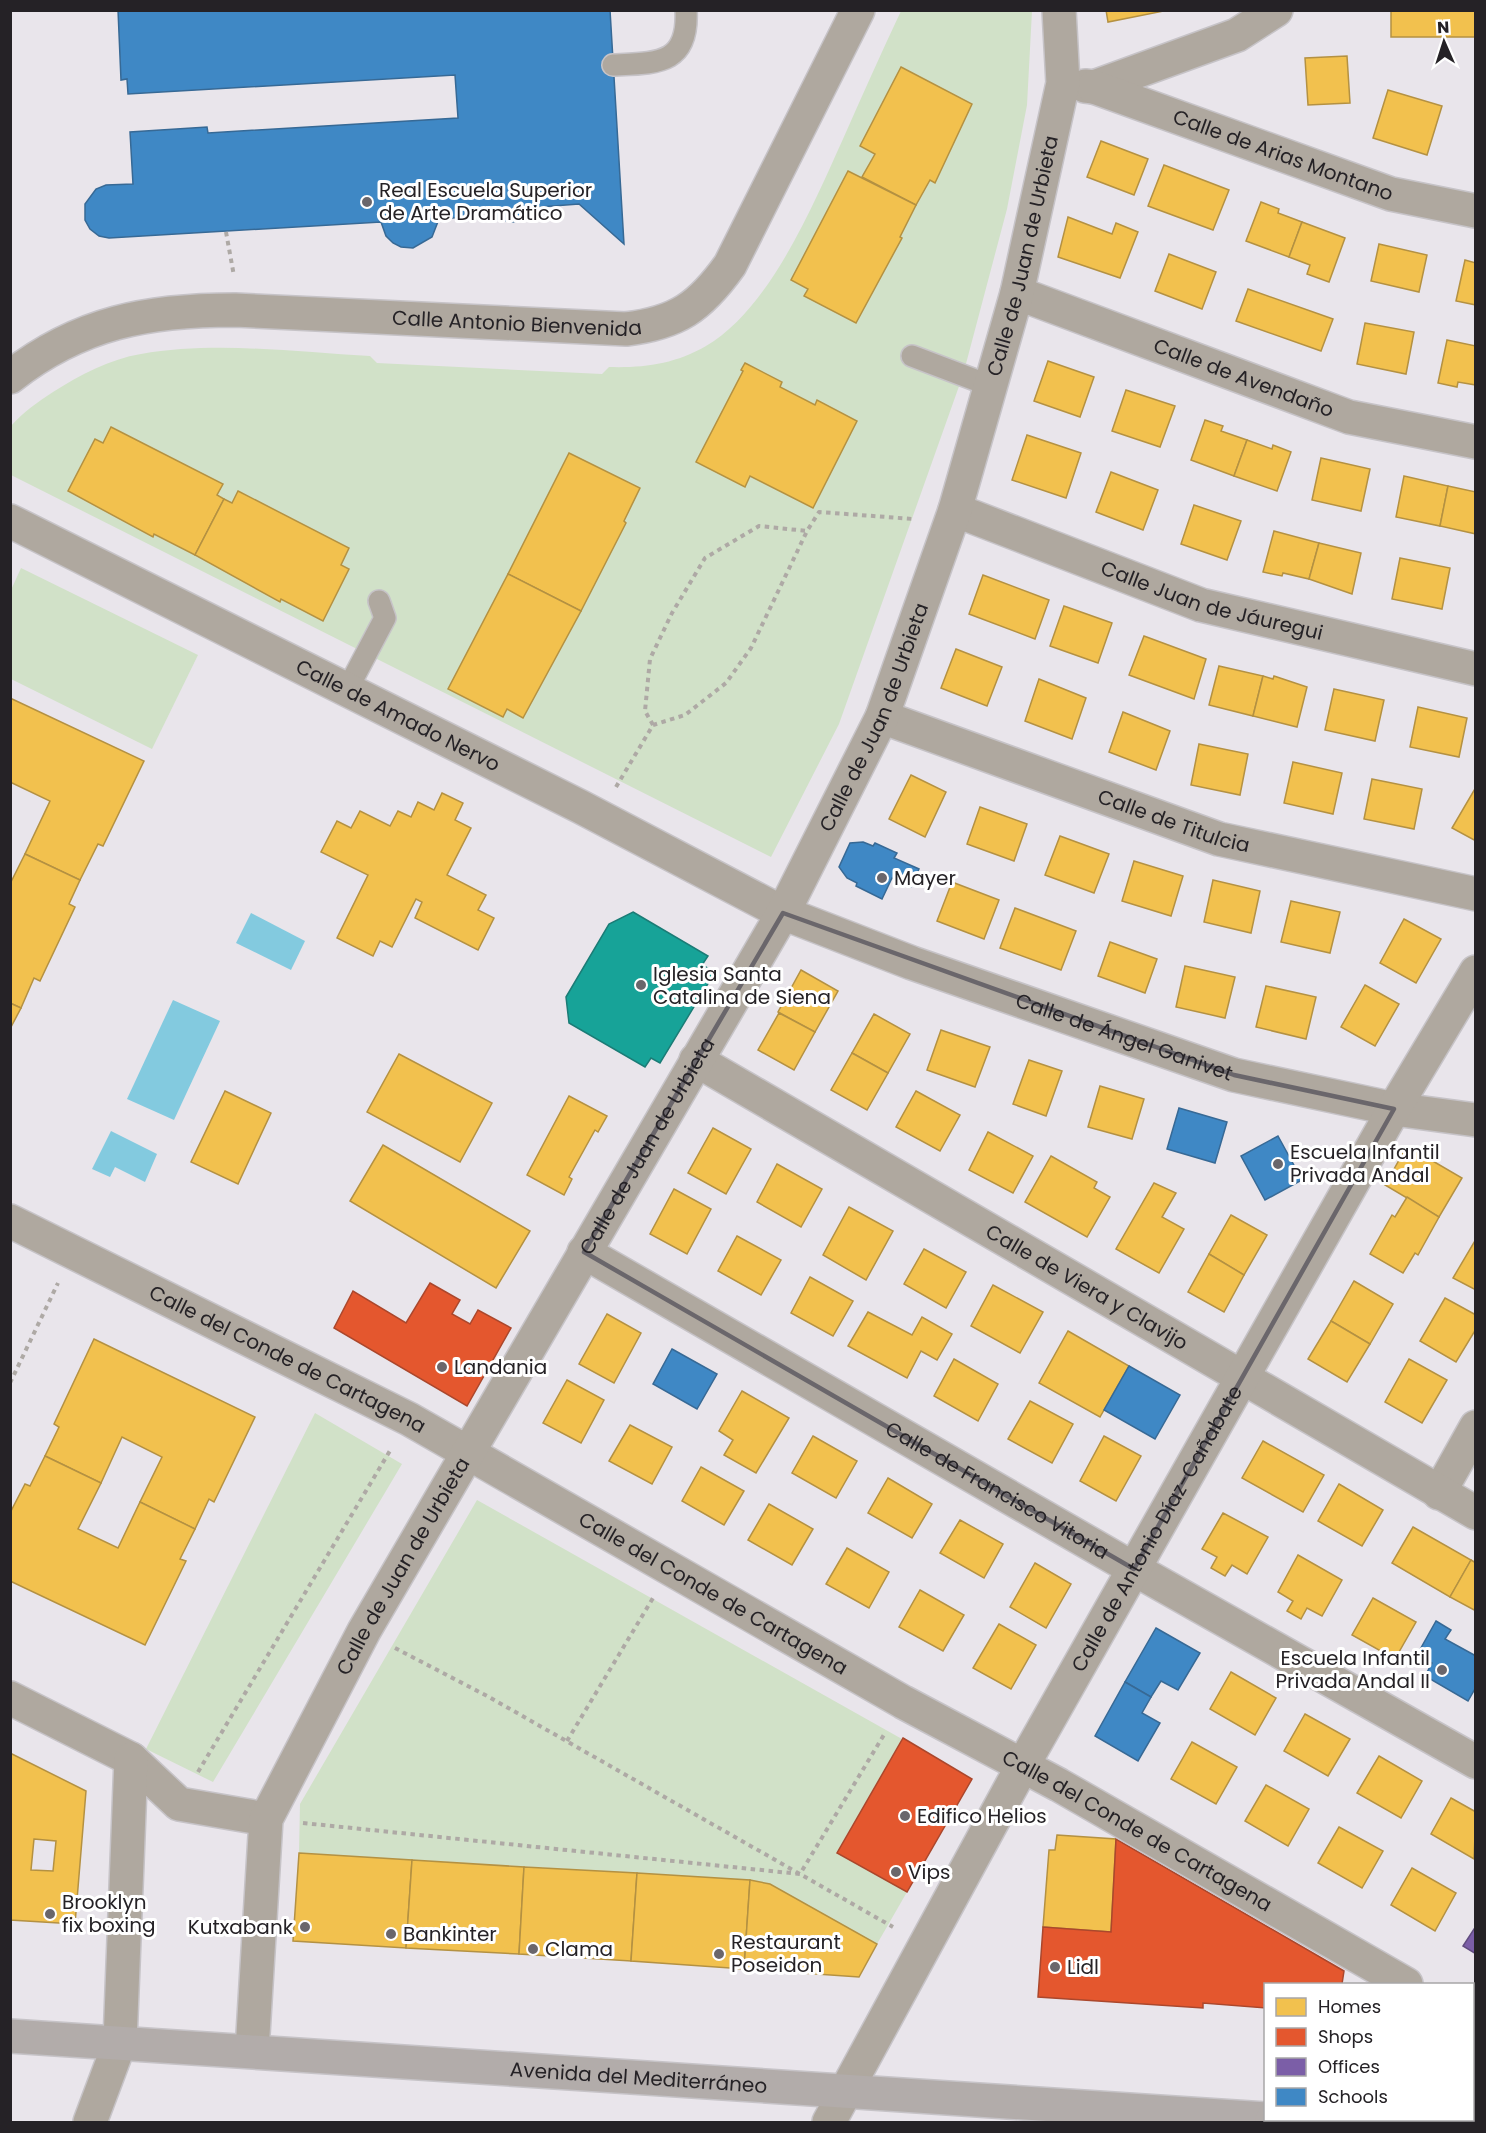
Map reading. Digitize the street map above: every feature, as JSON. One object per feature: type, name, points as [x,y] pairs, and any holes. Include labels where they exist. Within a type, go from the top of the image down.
[{"type":"main road","name":"Avenida del Mediterráneo","points":[[13,2036],[1264,2119]]},
{"type":"main road","points":[[1293,2121],[1314,2122]]},
{"type":"street","name":"Calle Antonio Bienvenida","points":[[10,376],[63,342],[97,327],[154,313],[235,310],[626,329],[654,326],[672,319],[687,312],[711,291],[730,266],[858,10]]},
{"type":"street","name":"Calle de Juan de Urbieta","points":[[252,2051],[266,1819],[364,1631],[466,1452],[783,913],[882,717],[955,510],[1078,85],[1059,10]]},
{"type":"street","points":[[1078,85],[1237,35],[1276,10]]},
{"type":"street","name":"Calle de Arias Montano","points":[[1078,85],[1391,194],[1476,211]]},
{"type":"street","name":"Calle de Avendaño","points":[[1017,293],[1349,417],[1476,442]]},
{"type":"street","name":"Calle Juan de Jáuregui","points":[[955,510],[1201,605],[1476,669]]},
{"type":"street","name":"Calle de Amado Nervo","points":[[10,521],[599,817],[783,913]]},
{"type":"street","name":"Calle de Titulcia","points":[[882,717],[1219,839],[1476,894]]},
{"type":"street","name":"Calle de Ángel Ganivet","points":[[783,913],[912,963],[1234,1076],[1394,1109],[1476,1120]]},
{"type":"street","name":"Calle de Antonio Díaz-Cañabate","points":[[829,2122],[1023,1766],[1394,1109],[1476,972]]},
{"type":"street","name":"Calle de Viera y Clavijo","points":[[696,1060],[1476,1513]]},
{"type":"street","name":"Calle del Conde de Cartagena","points":[[10,1221],[409,1419],[903,1702],[1023,1766],[1404,1983]]},
{"type":"street","name":"Calle de Francisco Vitoria","points":[[584,1251],[1134,1569],[1476,1762]]},
{"type":"street","points":[[1439,1493],[1476,1427]]},
{"type":"street","points":[[10,1698],[131,1759],[179,1803],[266,1819]]},
{"type":"street","points":[[90,2122],[120,2042],[131,1759]]},
{"type":"lane","points":[[613,65],[657,63],[676,52],[687,33],[686,10]]},
{"type":"lane","points":[[912,356],[991,386]]},
{"type":"lane","points":[[347,690],[385,618],[379,601]]},
{"type":"path","points":[[226,232],[234,273],[235,310]]},
{"type":"path","points":[[599,817],[653,725],[685,716],[726,683],[751,648],[807,531],[819,512],[912,519],[955,510]]},
{"type":"path","points":[[653,725],[645,711],[650,659],[672,613],[705,558],[759,526],[807,531]]},
{"type":"path","points":[[10,1383],[73,1252]]},
{"type":"path","points":[[179,1803],[409,1419]]},
{"type":"path","points":[[567,1741],[670,1569]]},
{"type":"path","points":[[426,1664],[567,1741],[925,1946]]},
{"type":"path","points":[[800,1874],[903,1702]]},
{"type":"path","points":[[266,1819],[800,1874]]},
{"type":"highlighted area","points":[[783,913],[1234,1075],[1394,1109],[1134,1569],[584,1252]]},
{"type":"green space","points":[[901,11],[1032,11],[1027,105],[1007,209],[963,375],[839,724],[771,857],[11,475],[11,426],[36,403],[53,392],[85,374],[129,356],[198,348],[256,349],[370,356],[377,363],[602,374],[609,367],[635,367],[671,361],[706,346],[729,329],[750,307],[770,282],[787,253],[818,194]]},
{"type":"green space","points":[[21,568],[198,655],[152,749],[11,679],[11,590]]},
{"type":"green space","points":[[315,1413],[402,1464],[213,1782],[146,1749]]},
{"type":"green space","points":[[477,1500],[902,1739],[837,1852],[907,1892],[877,1944],[770,1884],[750,1880],[299,1853],[300,1804]]},
{"type":"water","points":[[251,913],[305,941],[291,970],[236,943]]},
{"type":"water","points":[[173,1000],[220,1021],[174,1120],[127,1099]]},
{"type":"water","points":[[111,1131],[157,1154],[145,1182],[115,1167],[110,1177],[92,1169]]},
{"type":"building: Homes","points":[[1106,10],[1164,10],[1164,11],[1108,22]]},
{"type":"building: Homes","points":[[1391,10],[1476,10],[1476,37],[1391,37]]},
{"type":"building: Homes","points":[[1347,56],[1350,103],[1308,105],[1305,58]]},
{"type":"building: Homes","points":[[901,67],[972,104],[935,183],[930,180],[916,205],[862,177],[875,154],[860,146]]},
{"type":"building: Homes","points":[[1388,90],[1442,106],[1427,155],[1373,138]]},
{"type":"building: Homes","points":[[1101,141],[1148,159],[1134,195],[1087,177]]},
{"type":"building: Homes","points":[[1164,165],[1229,190],[1213,230],[1148,206]]},
{"type":"building: Homes","points":[[848,171],[916,205],[900,237],[902,238],[856,323],[804,296],[808,289],[791,280]]},
{"type":"building: Homes","points":[[1261,202],[1279,209],[1278,213],[1302,222],[1289,257],[1246,241]]},
{"type":"building: Homes","points":[[1068,217],[1112,234],[1116,223],[1138,232],[1120,278],[1058,257]]},
{"type":"building: Homes","points":[[1302,222],[1345,238],[1329,282],[1307,274],[1310,265],[1289,257]]},
{"type":"building: Homes","points":[[1379,244],[1427,255],[1419,292],[1371,281]]},
{"type":"building: Homes","points":[[1169,254],[1216,272],[1202,309],[1155,291]]},
{"type":"building: Homes","points":[[1465,260],[1476,263],[1476,305],[1456,301]]},
{"type":"building: Homes","points":[[1248,289],[1333,319],[1321,351],[1236,321]]},
{"type":"building: Homes","points":[[1365,323],[1414,332],[1406,374],[1357,364]]},
{"type":"building: Homes","points":[[1447,340],[1476,346],[1476,385],[1458,382],[1457,387],[1438,383]]},
{"type":"building: Homes","points":[[1048,361],[1094,377],[1080,417],[1034,401]]},
{"type":"building: Homes","points":[[745,363],[782,382],[780,387],[815,405],[817,400],[857,421],[813,508],[750,476],[745,487],[696,462]]},
{"type":"building: Homes","points":[[1126,390],[1175,406],[1160,447],[1112,431]]},
{"type":"building: Homes","points":[[1205,420],[1223,426],[1221,431],[1247,440],[1234,476],[1191,460]]},
{"type":"building: Homes","points":[[111,427],[223,484],[217,495],[224,499],[195,555],[154,534],[153,537],[68,491],[95,439],[103,443]]},
{"type":"building: Homes","points":[[1027,435],[1081,453],[1066,498],[1012,480]]},
{"type":"building: Homes","points":[[1247,440],[1272,449],[1273,445],[1291,452],[1277,491],[1234,476]]},
{"type":"building: Homes","points":[[569,453],[640,488],[624,521],[626,523],[581,611],[508,574]]},
{"type":"building: Homes","points":[[1321,458],[1370,469],[1361,511],[1312,500]]},
{"type":"building: Homes","points":[[1111,472],[1158,490],[1143,530],[1096,512]]},
{"type":"building: Homes","points":[[1404,476],[1448,486],[1440,526],[1396,517]]},
{"type":"building: Homes","points":[[1448,486],[1476,492],[1476,534],[1440,526]]},
{"type":"building: Homes","points":[[238,491],[349,548],[341,565],[349,569],[323,621],[281,599],[280,602],[195,555],[224,499],[232,503]]},
{"type":"building: Homes","points":[[1194,505],[1241,521],[1227,560],[1181,544]]},
{"type":"building: Homes","points":[[1274,531],[1319,543],[1309,579],[1283,573],[1282,576],[1263,572]]},
{"type":"building: Homes","points":[[1319,543],[1361,553],[1352,594],[1309,579]]},
{"type":"building: Homes","points":[[1400,558],[1450,568],[1442,609],[1392,599]]},
{"type":"building: Homes","points":[[508,574],[581,611],[523,718],[507,709],[503,717],[448,689]]},
{"type":"building: Homes","points":[[983,575],[1049,600],[1035,639],[969,614]]},
{"type":"building: Homes","points":[[1064,606],[1112,623],[1098,663],[1050,646]]},
{"type":"building: Homes","points":[[1144,636],[1206,659],[1194,699],[1129,675]]},
{"type":"building: Homes","points":[[956,649],[1002,667],[987,706],[941,688]]},
{"type":"building: Homes","points":[[1219,666],[1263,676],[1253,716],[1209,705]]},
{"type":"building: Homes","points":[[1263,676],[1273,679],[1274,676],[1307,687],[1297,727],[1253,716]]},
{"type":"building: Homes","points":[[1039,679],[1086,698],[1072,739],[1025,721]]},
{"type":"building: Homes","points":[[1334,689],[1384,700],[1375,741],[1325,730]]},
{"type":"building: Homes","points":[[10,698],[144,761],[103,846],[98,844],[80,880],[25,854],[50,801],[10,782]]},
{"type":"building: Homes","points":[[1418,707],[1467,718],[1459,757],[1410,747]]},
{"type":"building: Homes","points":[[1123,712],[1170,731],[1156,770],[1109,752]]},
{"type":"building: Homes","points":[[1199,744],[1248,754],[1240,795],[1191,785]]},
{"type":"building: Homes","points":[[1293,762],[1342,773],[1333,814],[1284,803]]},
{"type":"building: Homes","points":[[911,775],[946,792],[925,837],[889,819]]},
{"type":"building: Homes","points":[[1372,779],[1422,789],[1414,829],[1364,819]]},
{"type":"building: Homes","points":[[1476,787],[1476,841],[1452,828]]},
{"type":"building: Homes","points":[[442,793],[463,803],[455,820],[471,828],[447,875],[486,895],[478,910],[494,918],[478,950],[415,918],[422,902],[416,899],[392,947],[380,941],[373,956],[337,938],[368,875],[321,852],[337,821],[351,828],[360,811],[390,826],[398,811],[411,817],[418,802],[434,810]]},
{"type":"building: Homes","points":[[980,807],[1027,824],[1014,861],[967,844]]},
{"type":"building: Homes","points":[[1060,836],[1109,854],[1094,893],[1045,875]]},
{"type":"building: Homes","points":[[25,854],[80,880],[69,904],[75,907],[40,981],[34,978],[21,1008],[10,1003],[10,884]]},
{"type":"building: Homes","points":[[1134,861],[1183,876],[1171,916],[1122,901]]},
{"type":"building: Homes","points":[[1213,880],[1260,891],[1251,933],[1204,922]]},
{"type":"building: Homes","points":[[952,882],[999,900],[984,939],[937,921]]},
{"type":"building: Homes","points":[[1291,901],[1340,912],[1330,953],[1281,942]]},
{"type":"building: Homes","points":[[1015,908],[1076,931],[1061,970],[1000,948]]},
{"type":"building: Homes","points":[[1404,919],[1441,939],[1416,983],[1380,963]]},
{"type":"building: Homes","points":[[1110,942],[1157,959],[1145,993],[1098,976]]},
{"type":"building: Homes","points":[[1185,966],[1235,977],[1225,1018],[1176,1007]]},
{"type":"building: Homes","points":[[801,970],[838,991],[815,1032],[778,1012]]},
{"type":"building: Homes","points":[[1365,985],[1399,1004],[1375,1046],[1341,1027]]},
{"type":"building: Homes","points":[[1266,986],[1316,997],[1306,1039],[1256,1027]]},
{"type":"building: Homes","points":[[10,1003],[21,1008],[10,1029]]},
{"type":"building: Homes","points":[[779,1013],[815,1032],[794,1070],[758,1050]]},
{"type":"building: Homes","points":[[874,1014],[910,1034],[888,1073],[852,1053]]},
{"type":"building: Homes","points":[[941,1030],[990,1047],[975,1087],[927,1070]]},
{"type":"building: Homes","points":[[852,1053],[888,1073],[867,1110],[831,1090]]},
{"type":"building: Homes","points":[[399,1054],[492,1103],[460,1162],[367,1112]]},
{"type":"building: Homes","points":[[1029,1060],[1062,1071],[1046,1116],[1013,1104]]},
{"type":"building: Homes","points":[[1100,1086],[1144,1099],[1132,1139],[1088,1127]]},
{"type":"building: Homes","points":[[225,1091],[271,1113],[238,1184],[191,1162]]},
{"type":"building: Homes","points":[[916,1091],[960,1115],[940,1151],[896,1127]]},
{"type":"building: Homes","points":[[569,1096],[607,1116],[598,1132],[595,1130],[569,1177],[572,1179],[564,1195],[527,1175]]},
{"type":"building: Homes","points":[[713,1128],[751,1149],[726,1194],[688,1173]]},
{"type":"building: Homes","points":[[988,1132],[1033,1156],[1013,1193],[969,1170]]},
{"type":"building: Homes","points":[[383,1145],[530,1231],[496,1288],[350,1201]]},
{"type":"building: Homes","points":[[1407,1146],[1462,1178],[1439,1217],[1385,1185]]},
{"type":"building: Homes","points":[[1051,1156],[1097,1182],[1094,1188],[1110,1197],[1087,1237],[1025,1202]]},
{"type":"building: Homes","points":[[777,1164],[822,1189],[801,1227],[757,1202]]},
{"type":"building: Homes","points":[[1154,1183],[1176,1193],[1162,1217],[1184,1229],[1159,1273],[1116,1249]]},
{"type":"building: Homes","points":[[674,1189],[711,1209],[687,1254],[650,1234]]},
{"type":"building: Homes","points":[[1407,1197],[1439,1217],[1418,1255],[1415,1253],[1403,1273],[1370,1254],[1392,1215],[1395,1217]]},
{"type":"building: Homes","points":[[849,1207],[893,1231],[866,1280],[823,1255]]},
{"type":"building: Homes","points":[[1231,1215],[1267,1235],[1244,1275],[1209,1254]]},
{"type":"building: Homes","points":[[737,1236],[781,1260],[761,1295],[718,1271]]},
{"type":"building: Homes","points":[[1476,1239],[1476,1290],[1453,1278]]},
{"type":"building: Homes","points":[[924,1249],[966,1272],[946,1308],[904,1284]]},
{"type":"building: Homes","points":[[1209,1254],[1244,1275],[1224,1312],[1188,1292]]},
{"type":"building: Homes","points":[[810,1277],[853,1301],[833,1336],[791,1313]]},
{"type":"building: Homes","points":[[1354,1281],[1393,1304],[1370,1344],[1331,1321]]},
{"type":"building: Homes","points":[[993,1285],[1043,1312],[1020,1353],[971,1326]]},
{"type":"building: Homes","points":[[1445,1298],[1476,1315],[1476,1329],[1456,1362],[1420,1341]]},
{"type":"building: Homes","points":[[868,1312],[912,1335],[922,1317],[952,1334],[937,1360],[921,1351],[907,1378],[848,1346]]},
{"type":"building: Homes","points":[[607,1314],[641,1333],[614,1383],[579,1364]]},
{"type":"building: Homes","points":[[1331,1321],[1370,1344],[1347,1382],[1308,1359]]},
{"type":"building: Homes","points":[[1068,1331],[1129,1366],[1100,1417],[1039,1383]]},
{"type":"building: Homes","points":[[94,1339],[255,1417],[214,1502],[209,1499],[195,1529],[140,1502],[162,1457],[122,1437],[101,1483],[45,1456],[59,1427],[54,1424]]},
{"type":"building: Homes","points":[[954,1359],[998,1384],[978,1421],[934,1396]]},
{"type":"building: Homes","points":[[1409,1359],[1447,1380],[1422,1423],[1385,1402]]},
{"type":"building: Homes","points":[[567,1380],[604,1400],[581,1443],[543,1423]]},
{"type":"building: Homes","points":[[742,1391],[789,1418],[756,1473],[724,1455],[733,1440],[719,1431]]},
{"type":"building: Homes","points":[[1030,1401],[1073,1424],[1052,1463],[1008,1439]]},
{"type":"building: Homes","points":[[630,1425],[672,1447],[652,1484],[609,1461]]},
{"type":"building: Homes","points":[[813,1436],[857,1461],[836,1498],[792,1473]]},
{"type":"building: Homes","points":[[1104,1436],[1141,1456],[1116,1501],[1080,1481]]},
{"type":"building: Homes","points":[[1263,1441],[1324,1475],[1303,1512],[1242,1478]]},
{"type":"building: Homes","points":[[45,1456],[101,1483],[78,1529],[118,1548],[140,1502],[195,1529],[180,1559],[186,1561],[145,1645],[10,1581],[10,1513],[25,1484],[30,1486]]},
{"type":"building: Homes","points":[[701,1467],[744,1491],[724,1525],[682,1501]]},
{"type":"building: Homes","points":[[888,1478],[932,1504],[912,1538],[868,1513]]},
{"type":"building: Homes","points":[[1339,1484],[1383,1510],[1362,1546],[1318,1521]]},
{"type":"building: Homes","points":[[769,1504],[813,1529],[792,1565],[748,1540]]},
{"type":"building: Homes","points":[[1223,1513],[1268,1537],[1247,1574],[1232,1565],[1225,1576],[1211,1568],[1217,1557],[1202,1549]]},
{"type":"building: Homes","points":[[960,1520],[1003,1544],[984,1578],[940,1553]]},
{"type":"building: Homes","points":[[1413,1527],[1471,1560],[1450,1597],[1392,1563]]},
{"type":"building: Homes","points":[[847,1548],[889,1572],[869,1608],[826,1584]]},
{"type":"building: Homes","points":[[1298,1555],[1342,1580],[1322,1616],[1307,1608],[1301,1619],[1287,1611],[1293,1601],[1278,1592]]},
{"type":"building: Homes","points":[[1471,1560],[1476,1563],[1476,1611],[1450,1597]]},
{"type":"building: Homes","points":[[1035,1563],[1071,1584],[1046,1628],[1010,1607]]},
{"type":"building: Homes","points":[[920,1590],[964,1615],[943,1651],[899,1627]]},
{"type":"building: Homes","points":[[1373,1598],[1416,1622],[1395,1659],[1352,1635]]},
{"type":"building: Homes","points":[[999,1624],[1036,1645],[1011,1689],[973,1668]]},
{"type":"building: Homes","points":[[1231,1672],[1276,1698],[1255,1735],[1210,1709]]},
{"type":"building: Homes","points":[[1305,1714],[1350,1739],[1328,1776],[1284,1751]]},
{"type":"building: Homes","points":[[1192,1742],[1237,1767],[1216,1804],[1171,1779]]},
{"type":"building: Homes","points":[[10,1753],[86,1791],[75,1924],[10,1920]],"holes":[[[34,1839],[56,1841],[53,1871],[31,1870]]]},
{"type":"building: Homes","points":[[1379,1756],[1422,1781],[1401,1818],[1357,1793]]},
{"type":"building: Homes","points":[[1266,1785],[1309,1809],[1288,1846],[1245,1821]]},
{"type":"building: Homes","points":[[1451,1798],[1476,1812],[1474,1859],[1431,1834]]},
{"type":"building: Homes","points":[[1339,1827],[1383,1851],[1362,1888],[1318,1863]]},
{"type":"building: Homes","points":[[1057,1835],[1116,1839],[1111,1932],[1043,1927],[1049,1850],[1055,1850]]},
{"type":"building: Homes","points":[[299,1853],[412,1860],[406,1948],[293,1941]]},
{"type":"building: Homes","points":[[412,1860],[524,1867],[519,1954],[406,1948]]},
{"type":"building: Homes","points":[[524,1867],[637,1873],[631,1961],[519,1954]]},
{"type":"building: Homes","points":[[1412,1868],[1456,1893],[1435,1931],[1391,1905]]},
{"type":"building: Homes","points":[[637,1873],[750,1880],[744,1969],[631,1961]]},
{"type":"building: Homes","points":[[750,1880],[770,1884],[877,1944],[859,1977],[744,1969]]},
{"type":"building: Shops","points":[[430,1283],[460,1300],[452,1314],[470,1324],[478,1310],[511,1328],[467,1406],[334,1328],[353,1291],[406,1323]]},
{"type":"building: Shops","name":"Edifico Helios","points":[[903,1738],[972,1779],[907,1892],[837,1853]]},
{"type":"building: Shops","points":[[1116,1839],[1344,1971],[1342,1983],[1264,1983],[1264,2008],[1203,2003],[1203,2008],[1038,1997],[1043,1927],[1111,1932]]},
{"type":"building: Offices","points":[[1476,1926],[1476,1954],[1463,1946]]},
{"type":"building: Schools","points":[[118,10],[610,10],[624,244],[579,204],[540,207],[531,217],[513,222],[497,219],[486,210],[465,210],[465,217],[439,219],[432,237],[413,248],[401,247],[393,243],[386,236],[381,222],[109,238],[99,236],[90,229],[85,220],[85,204],[96,189],[106,185],[133,184],[130,132],[207,127],[208,133],[458,118],[455,75],[128,94],[127,79],[121,80]]},
{"type":"building: Schools","points":[[863,842],[873,846],[875,843],[897,853],[894,858],[919,869],[911,887],[892,878],[882,899],[856,886],[857,883],[847,878],[839,867],[850,843]]},
{"type":"building: Schools","points":[[1179,1108],[1227,1122],[1215,1163],[1167,1149]]},
{"type":"building: Schools","points":[[1278,1136],[1302,1180],[1265,1200],[1241,1156]]},
{"type":"building: Schools","points":[[672,1349],[717,1374],[697,1409],[653,1384]]},
{"type":"building: Schools","points":[[1129,1366],[1180,1395],[1155,1439],[1104,1410]]},
{"type":"building: Schools","points":[[1436,1621],[1451,1630],[1445,1639],[1476,1656],[1476,1687],[1468,1701],[1425,1676],[1432,1663],[1417,1655]]},
{"type":"building: Schools","points":[[1156,1628],[1200,1653],[1178,1690],[1161,1681],[1151,1697],[1125,1682]]},
{"type":"building: Schools","points":[[1125,1682],[1151,1697],[1142,1713],[1160,1723],[1138,1761],[1095,1736]]},
{"type":"building: Public","name":"Iglesia Santa Catalina de Siena","points":[[633,912],[708,956],[702,965],[715,972],[660,1063],[651,1058],[645,1067],[569,1023],[566,997],[609,924]]},
{"type":"place","name":"Real Escuela Superior de Arte Dramático","points":[[367,202]]},
{"type":"place","name":"Mayer","points":[[882,878]]},
{"type":"place","name":"Iglesia Santa Catalina de Siena","points":[[641,985]]},
{"type":"place","name":"Escuela Infantil Privada Andal","points":[[1278,1164]]},
{"type":"place","name":"Landania","points":[[442,1367]]},
{"type":"place","name":"Escuela Infantil Privada Andal II","points":[[1442,1670]]},
{"type":"place","name":"Edifico Helios","points":[[905,1816]]},
{"type":"place","name":"Vips","points":[[896,1872]]},
{"type":"place","name":"Brooklyn fix boxing","points":[[50,1914]]},
{"type":"place","name":"Kutxabank","points":[[305,1927]]},
{"type":"place","name":"Bankinter","points":[[391,1934]]},
{"type":"place","name":"Clama","points":[[533,1949]]},
{"type":"place","name":"Restaurant Poseidon","points":[[719,1954]]},
{"type":"place","name":"Lidl","points":[[1055,1967]]}]
